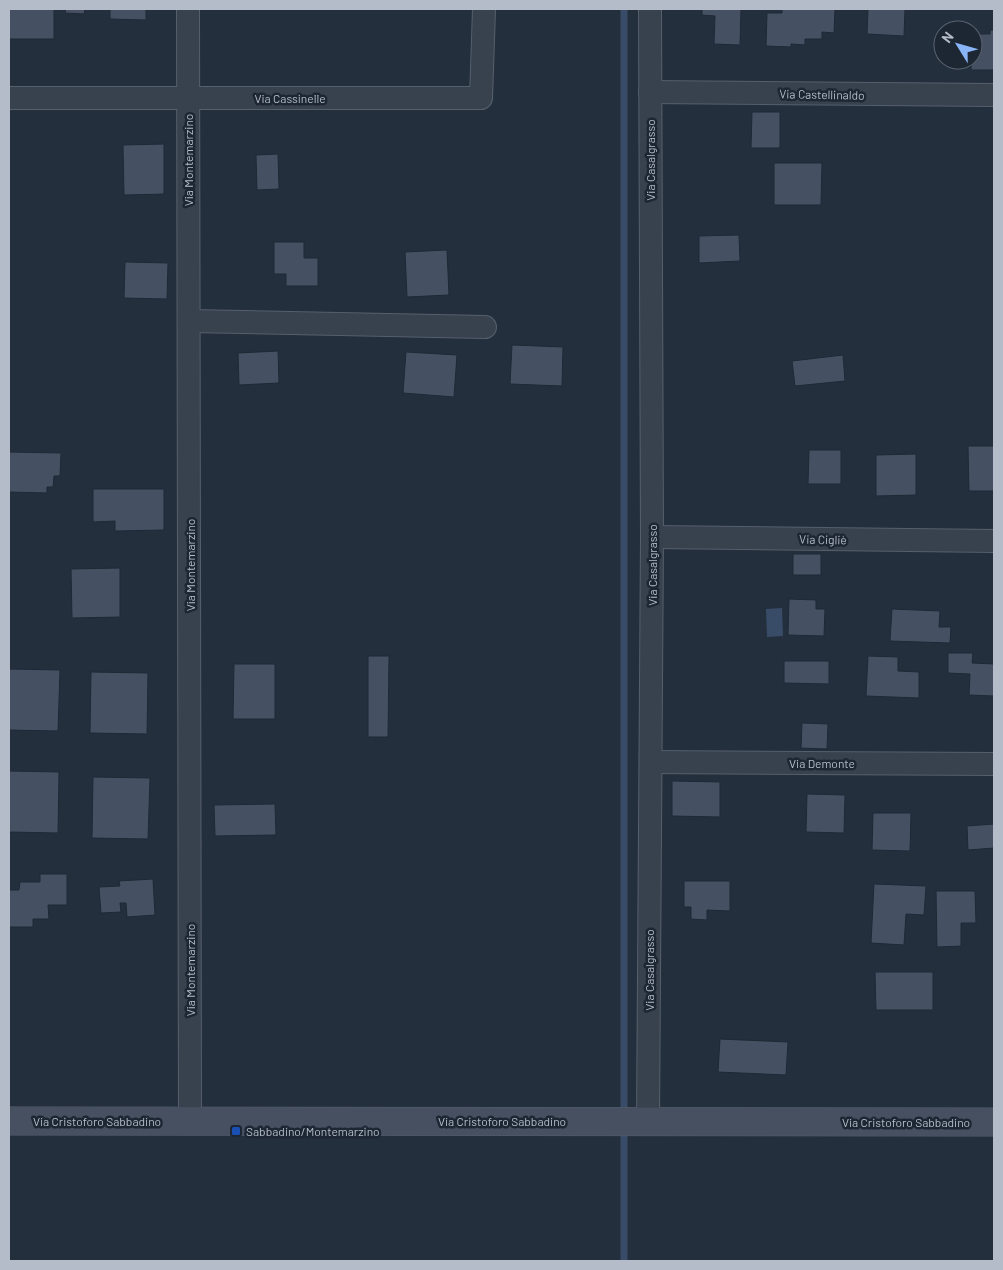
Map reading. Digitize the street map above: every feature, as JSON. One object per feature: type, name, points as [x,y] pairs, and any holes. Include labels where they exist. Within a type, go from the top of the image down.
[{"type":"street","name":"Via Montemarzino","points":[[188,9],[190,1121]]},
{"type":"street","name":"Via Cassinelle","points":[[9,98],[481,98],[484,9]]},
{"type":"street","name":"Via Casalgrasso","points":[[644,1121],[652,536],[650,9]]},
{"type":"street","name":"Via Castellinaldo","points":[[650,92],[994,96]]},
{"type":"street","points":[[189,321],[485,327]]},
{"type":"street","name":"Via Cigliè","points":[[652,536],[994,541]]},
{"type":"street","name":"Via Demonte","points":[[650,762],[994,764]]},
{"type":"street","name":"Via Cristoforo Sabbadino","points":[[9,1121],[994,1122]]},
{"type":"water","points":[[782,608],[783,636],[767,637],[766,609]]},
{"type":"building","points":[[9,9],[54,9],[54,39],[9,39]]},
{"type":"building","points":[[66,9],[85,9],[84,14],[65,13]]},
{"type":"building","points":[[110,9],[146,9],[146,20],[110,19]]},
{"type":"building","points":[[702,9],[741,9],[740,45],[714,44],[715,16],[702,15]]},
{"type":"building","points":[[782,9],[835,9],[834,33],[822,32],[822,39],[805,39],[805,45],[791,44],[791,47],[766,46],[767,13],[782,13]]},
{"type":"building","points":[[868,9],[905,9],[904,36],[867,34]]},
{"type":"building","points":[[990,30],[994,30],[994,70],[983,70],[983,34],[990,34]]},
{"type":"building","points":[[752,112],[780,112],[780,148],[751,148]]},
{"type":"building","points":[[164,144],[164,194],[124,195],[123,145]]},
{"type":"building","points":[[278,154],[279,189],[257,190],[256,155]]},
{"type":"building","points":[[774,163],[822,163],[821,205],[774,205]]},
{"type":"building","points":[[739,235],[740,261],[699,263],[699,236]]},
{"type":"building","points":[[274,242],[304,242],[304,258],[318,258],[318,286],[286,286],[286,274],[274,274]]},
{"type":"building","points":[[447,250],[449,295],[407,297],[405,252]]},
{"type":"building","points":[[125,262],[168,263],[167,299],[124,298]]},
{"type":"building","points":[[512,345],[563,347],[562,386],[510,384]]},
{"type":"building","points":[[278,351],[279,383],[239,385],[238,353]]},
{"type":"building","points":[[406,352],[457,355],[454,397],[403,393]]},
{"type":"building","points":[[843,355],[845,381],[795,386],[792,361]]},
{"type":"building","points":[[968,446],[994,446],[994,491],[969,491]]},
{"type":"building","points":[[809,450],[841,450],[841,484],[808,484]]},
{"type":"building","points":[[9,452],[61,453],[60,476],[54,476],[53,487],[47,487],[47,493],[9,492]]},
{"type":"building","points":[[916,454],[916,495],[876,496],[876,455]]},
{"type":"building","points":[[93,489],[164,489],[164,530],[115,531],[115,521],[93,522]]},
{"type":"building","points":[[793,554],[821,554],[821,575],[793,575]]},
{"type":"building","points":[[120,568],[120,617],[72,618],[71,569]]},
{"type":"building","points":[[789,599],[816,600],[816,609],[825,609],[824,636],[788,635]]},
{"type":"building","points":[[892,609],[940,611],[939,627],[951,627],[950,643],[890,641]]},
{"type":"building","points":[[948,653],[973,653],[972,663],[994,664],[994,696],[969,695],[970,674],[948,673]]},
{"type":"building","points":[[368,656],[389,656],[388,737],[368,737]]},
{"type":"building","points":[[868,656],[898,657],[898,671],[919,672],[919,698],[866,696]]},
{"type":"building","points":[[784,661],[829,661],[829,684],[784,683]]},
{"type":"building","points":[[234,664],[275,664],[275,719],[233,719]]},
{"type":"building","points":[[9,669],[60,670],[58,731],[9,730]]},
{"type":"building","points":[[91,672],[148,673],[147,734],[90,733]]},
{"type":"building","points":[[802,723],[828,724],[827,749],[801,748]]},
{"type":"building","points":[[9,771],[59,772],[58,833],[9,832]]},
{"type":"building","points":[[93,777],[150,778],[148,839],[92,838]]},
{"type":"building","points":[[672,781],[720,782],[720,817],[672,816]]},
{"type":"building","points":[[807,794],[845,795],[844,833],[806,832]]},
{"type":"building","points":[[275,804],[276,835],[215,836],[214,805]]},
{"type":"building","points":[[873,813],[911,813],[910,851],[872,850]]},
{"type":"building","points":[[994,824],[994,848],[968,850],[967,826]]},
{"type":"building","points":[[40,874],[67,874],[67,905],[48,905],[49,919],[33,919],[33,927],[9,927],[9,890],[19,890],[20,882],[40,882]]},
{"type":"building","points":[[153,879],[155,915],[127,917],[126,903],[120,903],[121,912],[101,913],[99,887],[120,886],[119,881]]},
{"type":"building","points":[[684,881],[730,881],[730,911],[707,910],[707,920],[691,919],[691,907],[684,907]]},
{"type":"building","points":[[874,884],[926,886],[924,915],[906,914],[904,945],[871,943]]},
{"type":"building","points":[[936,891],[975,891],[976,923],[961,923],[961,946],[937,947]]},
{"type":"building","points":[[875,972],[933,972],[933,1010],[876,1010]]},
{"type":"building","points":[[720,1039],[788,1042],[786,1075],[718,1072]]},
{"type":"waterway","points":[[624,9],[624,1116]]},
{"type":"waterway","points":[[624,1127],[624,1261]]},
{"type":"place","name":"Sabbadino/Montemarzino","points":[[236,1131]]}]
